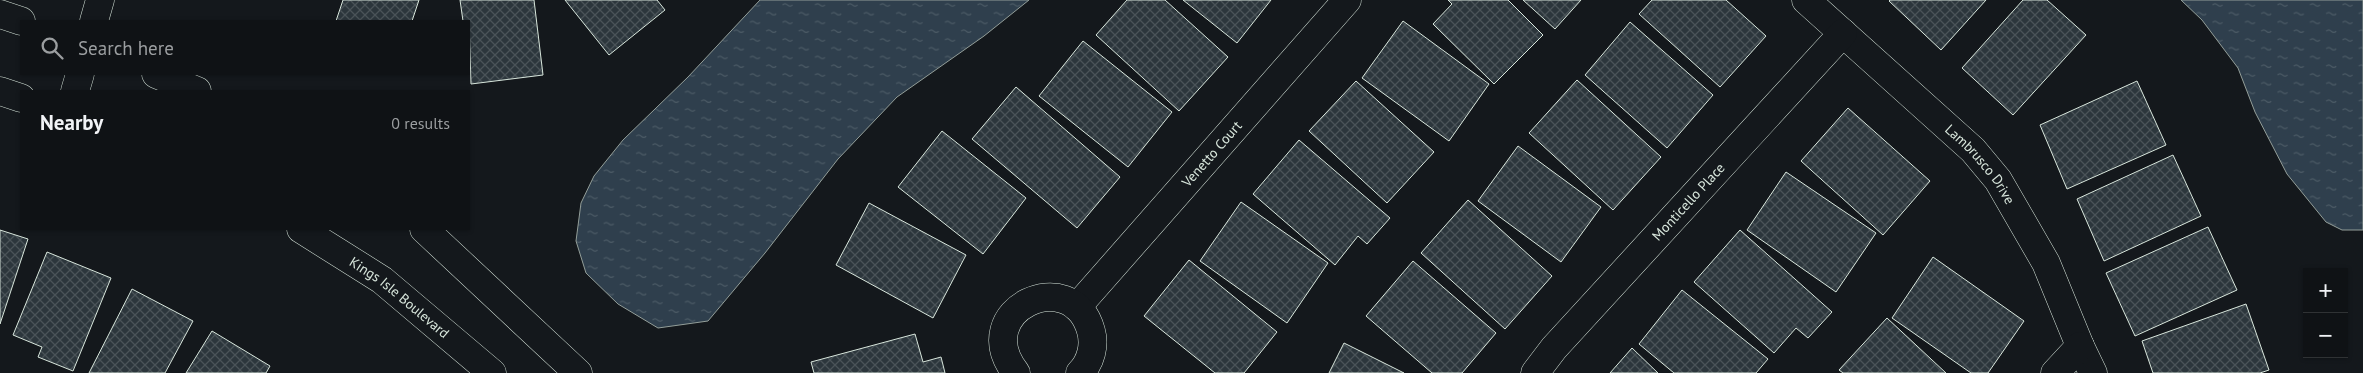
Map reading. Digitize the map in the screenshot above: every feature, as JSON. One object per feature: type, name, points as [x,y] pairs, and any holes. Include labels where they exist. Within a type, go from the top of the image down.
[{"type":"street","points":[[94,20],[100,0]]},
{"type":"street","name":"Venetto Court","points":[[1077,307],[1346,0]]},
{"type":"street","name":"Lambrusco Drive","points":[[1806,0],[1973,150],[1998,180],[2046,263],[2093,373]]},
{"type":"street","points":[[0,14],[20,21]]},
{"type":"street","name":"Monticello Place","points":[[1536,373],[1561,341],[1843,33]]},
{"type":"street","points":[[75,90],[80,75]]},
{"type":"street","points":[[158,75],[195,90]]},
{"type":"street","points":[[0,91],[20,98]]},
{"type":"street","name":"Kings Isle Boulevard","points":[[303,230],[382,280],[492,373]]},
{"type":"street","points":[[425,230],[578,373]]},
{"type":"street","points":[[1016,373],[1008,363],[1003,346],[1004,328],[1013,312],[1027,302],[1044,296],[1062,299],[1077,307],[1088,321],[1093,338],[1091,356],[1080,373]]},
{"type":"street","points":[[2055,373],[2080,346]]},
{"type":"water","points":[[760,0],[1029,0],[984,36],[897,97],[838,159],[765,253],[708,321],[658,328],[618,304],[586,273],[576,241],[581,203],[594,176],[623,140],[688,77]]},
{"type":"water","points":[[2181,0],[2363,0],[2363,230],[2342,230],[2326,222],[2287,174],[2255,112],[2238,68],[2202,20]]},
{"type":"building","points":[[343,0],[419,0],[412,20],[336,20]]},
{"type":"building","points":[[460,0],[534,0],[543,75],[471,84],[470,20],[463,20]]},
{"type":"building","points":[[565,0],[657,0],[665,10],[609,55]]},
{"type":"building","points":[[1127,0],[1165,0],[1228,57],[1179,111],[1096,35]]},
{"type":"building","points":[[1183,0],[1271,0],[1237,43]]},
{"type":"building","points":[[1448,0],[1508,0],[1543,35],[1494,84],[1433,24],[1452,4]]},
{"type":"building","points":[[1523,0],[1581,0],[1555,29]]},
{"type":"building","points":[[1652,0],[1726,0],[1766,36],[1720,87],[1639,14]]},
{"type":"building","points":[[1890,0],[1986,0],[1941,50]]},
{"type":"building","points":[[2023,0],[2047,0],[2086,35],[2013,115],[1962,68]]},
{"type":"building","points":[[1403,21],[1489,84],[1449,141],[1362,78]]},
{"type":"building","points":[[1630,22],[1713,95],[1667,148],[1585,75]]},
{"type":"building","points":[[1083,41],[1172,112],[1128,167],[1039,96]]},
{"type":"building","points":[[1577,80],[1661,157],[1613,210],[1529,133]]},
{"type":"building","points":[[1356,81],[1434,152],[1387,203],[1309,131]]},
{"type":"building","points":[[2137,81],[2166,145],[2067,189],[2040,125]]},
{"type":"building","points":[[1016,87],[1120,177],[1077,228],[972,139]]},
{"type":"building","points":[[1848,108],[1930,181],[1883,235],[1801,161]]},
{"type":"building","points":[[942,131],[1026,198],[983,254],[898,187]]},
{"type":"building","points":[[1299,140],[1390,218],[1367,244],[1358,236],[1335,265],[1253,194]]},
{"type":"building","points":[[1518,146],[1601,207],[1561,262],[1478,201]]},
{"type":"building","points":[[2173,155],[2201,216],[2104,261],[2077,199]]},
{"type":"building","points":[[1786,172],[1876,233],[1836,292],[1747,230]]},
{"type":"building","points":[[1468,200],[1552,276],[1505,329],[1421,253]]},
{"type":"building","points":[[1241,202],[1328,263],[1287,323],[1200,261]]},
{"type":"building","points":[[869,203],[966,255],[933,318],[836,265]]},
{"type":"building","points":[[2208,227],[2237,290],[2135,336],[2106,273]]},
{"type":"building","points":[[0,230],[28,239],[0,324]]},
{"type":"building","points":[[1740,230],[1832,312],[1808,338],[1796,328],[1774,353],[1694,282]]},
{"type":"building","points":[[47,252],[111,278],[73,371],[38,357],[42,347],[13,335]]},
{"type":"building","points":[[1933,257],[2024,321],[1988,373],[1971,373],[1892,318]]},
{"type":"building","points":[[1189,260],[1277,332],[1244,373],[1215,373],[1144,316]]},
{"type":"building","points":[[1413,261],[1496,333],[1462,373],[1432,373],[1366,316]]},
{"type":"building","points":[[132,289],[193,321],[165,373],[89,373]]},
{"type":"building","points":[[1682,290],[1768,359],[1756,373],[1674,373],[1639,344]]},
{"type":"building","points":[[2246,304],[2269,370],[2260,373],[2153,373],[2142,341]]},
{"type":"building","points":[[1887,318],[1946,373],[1843,373],[1839,370]]},
{"type":"building","points":[[212,331],[270,366],[266,373],[186,373]]},
{"type":"building","points":[[915,334],[923,362],[941,357],[945,373],[814,373],[811,362]]},
{"type":"building","points":[[1344,343],[1404,373],[1329,373]]},
{"type":"building","points":[[1632,348],[1658,373],[1610,373]]}]
